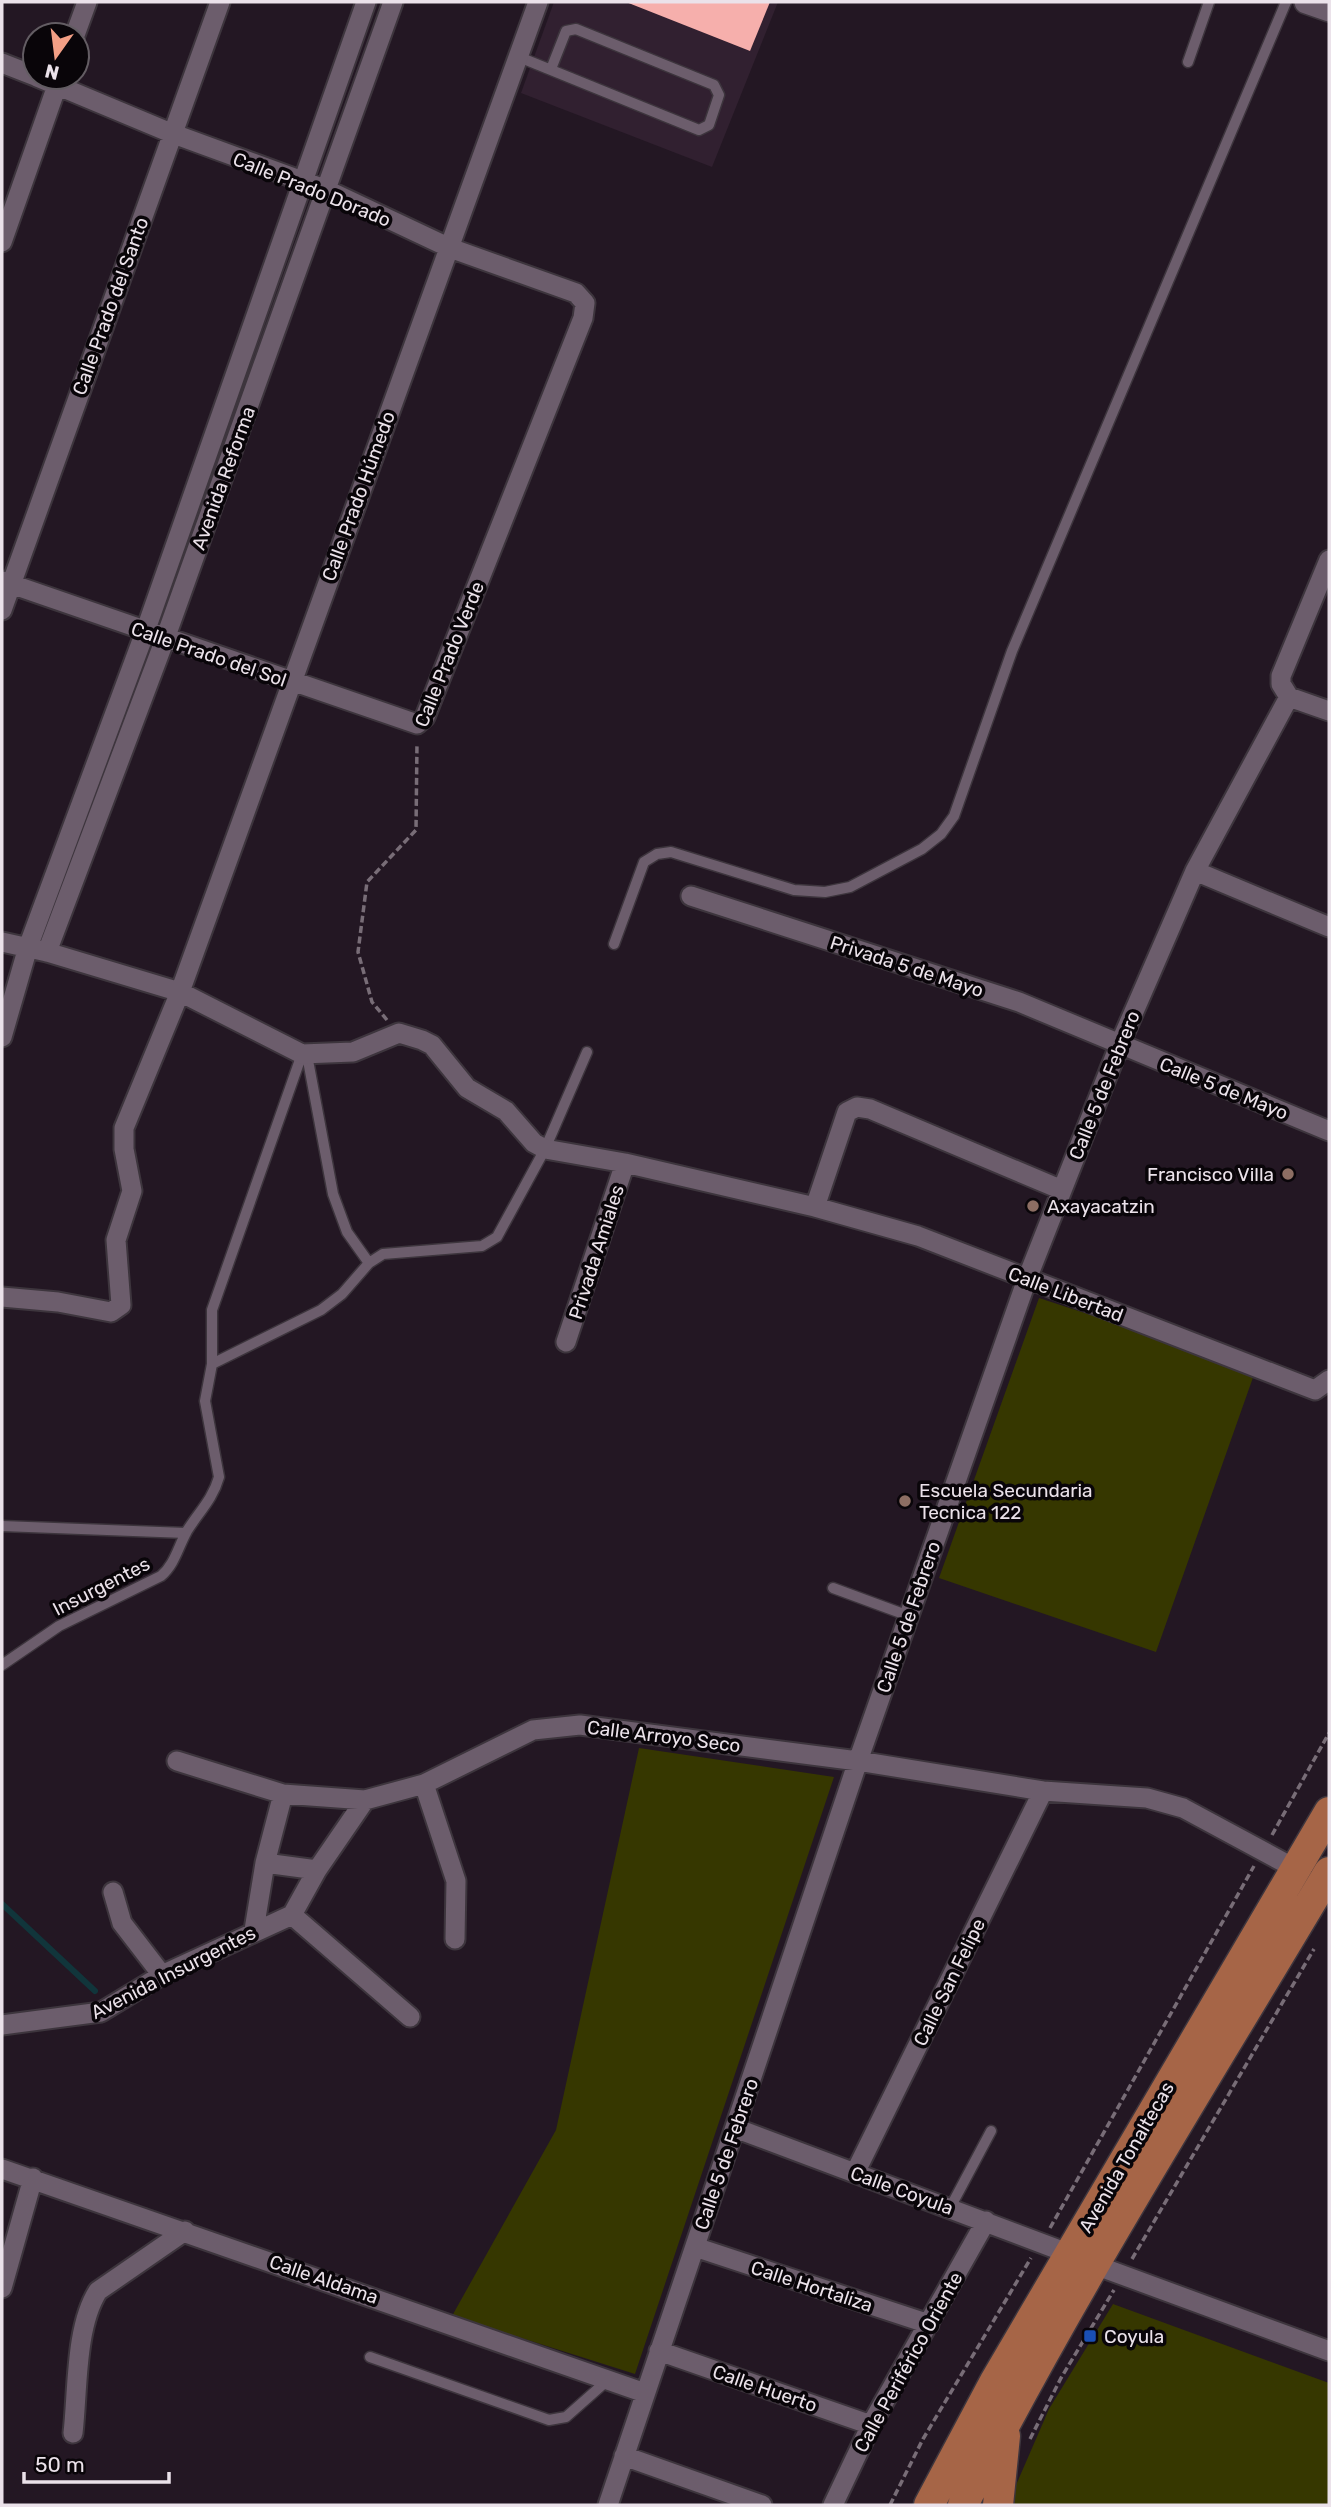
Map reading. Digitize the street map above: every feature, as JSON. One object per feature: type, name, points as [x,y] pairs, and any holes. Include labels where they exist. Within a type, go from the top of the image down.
[{"type":"main road","name":"Avenida Tonaltecas","points":[[929,2505],[995,2381],[1096,2264],[1296,1869],[1329,1812]]},
{"type":"main road","name":"Avenida Tonaltecas","points":[[963,2505],[1007,2417],[1329,1872]]},
{"type":"main road","points":[[998,2505],[1007,2417]]},
{"type":"street","points":[[80,21],[87,2]]},
{"type":"street","name":"Calle Prado del Santo","points":[[2,610],[6,583],[220,2]]},
{"type":"street","name":"Avenida Reforma","points":[[2,1037],[28,947],[145,632],[366,2]]},
{"type":"street","name":"Avenida Reforma","points":[[47,952],[165,639],[393,2]]},
{"type":"street","name":"Calle Prado Húmedo","points":[[2,1297],[58,1301],[111,1312],[118,1310],[121,1305],[116,1240],[132,1191],[124,1149],[124,1128],[180,992],[538,2]]},
{"type":"street","points":[[1306,2],[1329,10]]},
{"type":"street","name":"Calle Prado Dorado","points":[[2,63],[21,71]]},
{"type":"street","points":[[2,242],[55,91]]},
{"type":"street","name":"Calle Prado Dorado","points":[[81,91],[171,133],[327,190],[450,248],[576,293],[585,303]]},
{"type":"street","name":"Calle Prado Verde","points":[[417,724],[425,717],[583,318],[585,303]]},
{"type":"street","points":[[1329,559],[1281,676],[1281,684],[1289,698],[1329,711]]},
{"type":"street","name":"Calle Prado del Sol","points":[[6,583],[417,724]]},
{"type":"street","name":"Calle 5 de Febrero","points":[[608,2505],[858,1761],[1027,1279],[1119,1046],[1195,871],[1289,698]]},
{"type":"street","points":[[1195,871],[1329,927]]},
{"type":"street","name":"Privada 5 de Mayo","points":[[691,896],[1019,1002],[1119,1046]]},
{"type":"street","points":[[2,942],[47,952],[180,992],[304,1054],[353,1052],[399,1033],[432,1045],[467,1088],[506,1111],[534,1143],[545,1149]]},
{"type":"street","name":"Calle 5 de Mayo","points":[[1119,1046],[1329,1131]]},
{"type":"street","points":[[815,1207],[847,1112],[857,1107],[870,1109],[1062,1190]]},
{"type":"street","name":"Calle Libertad","points":[[545,1149],[625,1163],[815,1207],[918,1236],[1027,1279],[1322,1385]]},
{"type":"street","name":"Privada Amiales","points":[[566,1342],[625,1163]]},
{"type":"street","name":"Calle Arroyo Seco","points":[[177,1761],[283,1794],[365,1800],[424,1784],[533,1730],[580,1725],[858,1761],[1043,1791],[1163,1801],[1182,1808],[1296,1869]]},
{"type":"street","points":[[424,1784],[456,1881],[455,1939]]},
{"type":"street","name":"Calle San Felipe","points":[[855,2173],[1043,1791]]},
{"type":"street","points":[[254,1930],[265,1863],[283,1794]]},
{"type":"street","points":[[365,1800],[317,1870],[292,1915],[410,2017]]},
{"type":"street","points":[[265,1863],[317,1870]]},
{"type":"street","points":[[113,1892],[122,1923],[162,1975]]},
{"type":"street","name":"Avenida Insurgentes","points":[[3,2026],[101,2012],[162,1975],[254,1930],[292,1915]]},
{"type":"street","name":"Calle Coyula","points":[[735,2128],[1329,2351]]},
{"type":"street","name":"Calle Aldama","points":[[2,2169],[645,2392]]},
{"type":"street","points":[[2,2288],[33,2178]]},
{"type":"street","name":"Calle Periférico Oriente","points":[[833,2505],[871,2425],[986,2221]]},
{"type":"street","points":[[74,2433],[84,2324],[90,2304],[98,2291],[185,2231]]},
{"type":"street","name":"Calle Hortaliza","points":[[695,2247],[929,2324]]},
{"type":"street","name":"Calle Huerto","points":[[659,2351],[871,2425]]},
{"type":"street","points":[[624,2456],[762,2505]]},
{"type":"lane","points":[[1188,62],[1209,2]]},
{"type":"lane","points":[[614,944],[644,862],[657,854],[671,852],[794,890],[825,892],[850,887],[922,849],[941,834],[954,816],[1012,651],[1286,2]]},
{"type":"lane","points":[[519,57],[699,130],[709,125],[719,95],[714,85],[576,29],[566,31],[551,69]]},
{"type":"lane","points":[[212,1364],[321,1310],[342,1294],[369,1263],[383,1254],[482,1246],[491,1242],[545,1149],[587,1052]]},
{"type":"lane","points":[[304,1054],[333,1194],[347,1232],[369,1263]]},
{"type":"lane","points":[[186,1532],[211,1497],[219,1477],[206,1410],[212,1364],[212,1310],[304,1054]]},
{"type":"lane","name":"Insurgentes","points":[[2,1526],[186,1532],[172,1565],[161,1576],[59,1626],[2,1665]]},
{"type":"lane","points":[[833,1588],[909,1616]]},
{"type":"lane","points":[[950,2207],[991,2131]]},
{"type":"lane","points":[[370,2357],[549,2420],[566,2417],[609,2379]]},
{"type":"path","name":"Calle Prado Verde","points":[[372,1002],[358,952],[367,882],[416,830],[417,724]]},
{"type":"path","points":[[890,2505],[923,2439],[1041,2243],[1329,1733]]},
{"type":"path","points":[[1028,2443],[1061,2378],[1096,2264],[1315,1947]]},
{"type":"shaded area","points":[[554,2],[778,2],[712,167],[521,93]]},
{"type":"shaded area","points":[[1039,1298],[1256,1369],[1156,1652],[939,1578]]},
{"type":"shaded area","points":[[639,1748],[834,1777],[635,2374],[452,2316],[556,2130]]},
{"type":"shaded area","points":[[1113,2304],[1329,2383],[1329,2505],[1011,2505],[1013,2492],[1049,2409]]},
{"type":"building","points":[[626,2],[770,2],[750,51]]},
{"type":"waterway","points":[[2,1904],[95,1991]]},
{"type":"place","name":"Francisco Villa","points":[[1288,1174]]},
{"type":"place","name":"Axayacatzin","points":[[1033,1206]]},
{"type":"place","name":"Escuela Secundaria Tecnica 122","points":[[905,1501]]},
{"type":"place","name":"Coyula","points":[[1090,2336]]}]
